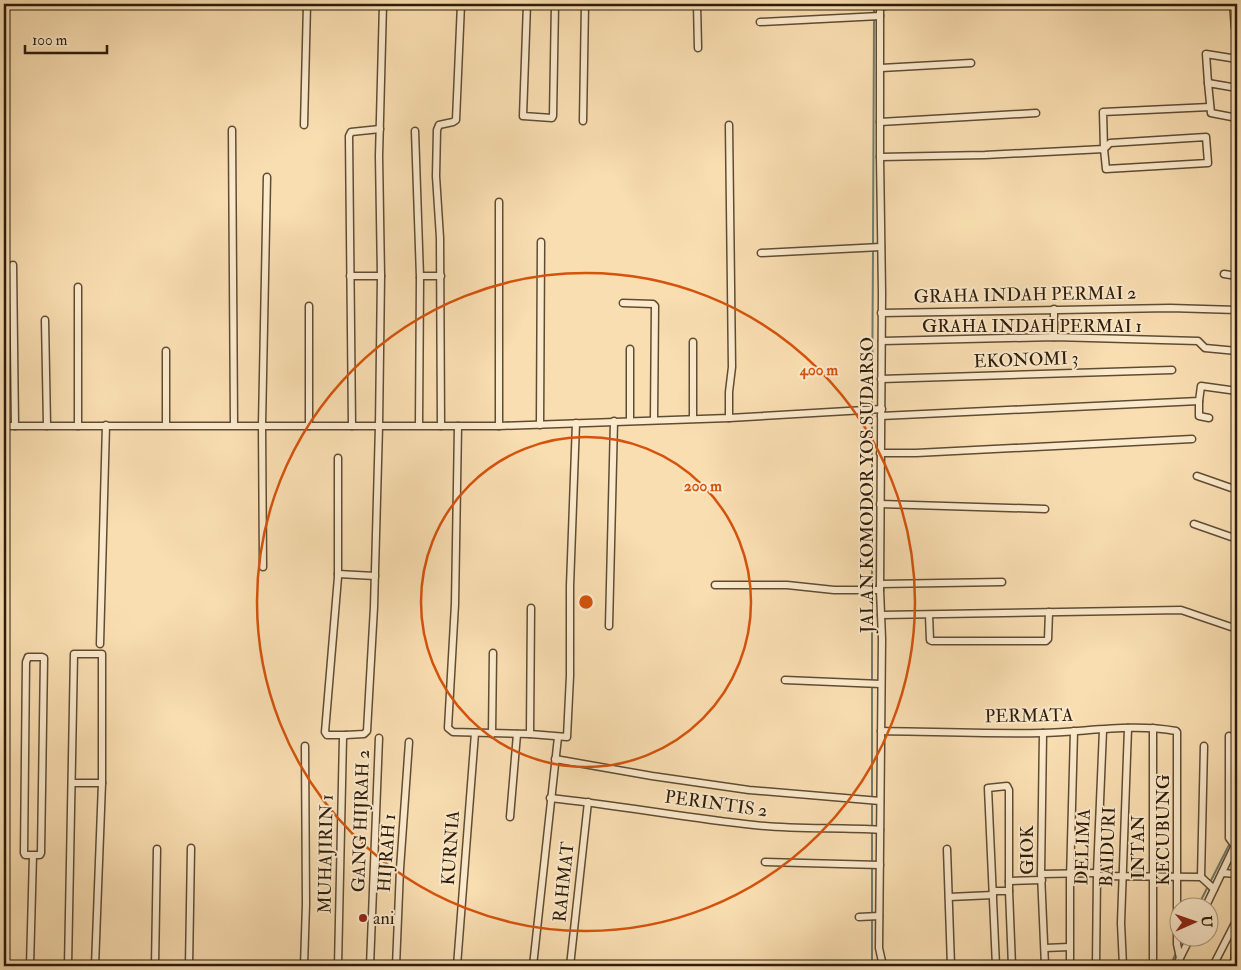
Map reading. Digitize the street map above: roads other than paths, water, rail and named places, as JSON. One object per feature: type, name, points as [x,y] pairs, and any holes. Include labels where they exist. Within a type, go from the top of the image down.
[{"type":"street","points":[[304,124],[307,4]]},
{"type":"street","points":[[338,458],[338,574],[325,732],[327,735],[364,734],[367,731],[375,576],[379,426],[380,129],[383,4]]},
{"type":"street","points":[[441,426],[441,276],[436,176],[437,130],[440,125],[456,120],[461,4]]},
{"type":"street","points":[[526,4],[523,116],[552,118],[555,4]]},
{"type":"street","points":[[583,121],[585,4]]},
{"type":"street","points":[[698,4],[698,48]]},
{"type":"street","points":[[880,5],[920,4]]},
{"type":"street","points":[[1234,4],[1235,28]]},
{"type":"street","name":"JALAN KOMODOR YOS SUDARSO","points":[[875,965],[879,948],[875,917],[877,800],[881,731],[878,684],[881,615],[878,588],[881,416],[879,409],[882,342],[880,5]]},
{"type":"street","points":[[760,22],[879,16]]},
{"type":"street","points":[[1237,59],[1206,54],[1211,113],[1237,118]]},
{"type":"street","points":[[881,68],[971,63]]},
{"type":"street","points":[[1208,83],[1237,88]]},
{"type":"street","points":[[880,157],[985,155],[1104,149],[1110,143],[1206,138],[1208,164],[1106,169],[1104,149],[1103,112],[1210,107]]},
{"type":"street","points":[[880,122],[1036,113]]},
{"type":"street","points":[[729,125],[732,367],[729,392],[729,418]]},
{"type":"street","points":[[352,426],[349,136],[351,132],[380,129]]},
{"type":"street","points":[[232,130],[234,425]]},
{"type":"street","points":[[415,131],[420,277],[419,425]]},
{"type":"street","points":[[263,567],[262,425],[267,177]]},
{"type":"street","points":[[499,202],[499,426]]},
{"type":"street","points":[[540,425],[541,242]]},
{"type":"street","points":[[761,253],[881,247]]},
{"type":"street","points":[[13,265],[15,426]]},
{"type":"street","points":[[1224,274],[1237,276]]},
{"type":"street","points":[[350,276],[380,276]]},
{"type":"street","points":[[420,277],[441,276]]},
{"type":"street","points":[[78,287],[78,426]]},
{"type":"street","points":[[623,303],[653,304],[656,306],[654,420]]},
{"type":"street","points":[[309,426],[310,306]]},
{"type":"street","name":"GRAHA INDAH PERMAI 2","points":[[881,313],[1170,308],[1237,310]]},
{"type":"street","points":[[1054,309],[1054,337]]},
{"type":"street","points":[[44,320],[47,426]]},
{"type":"street","name":"GRAHA INDAH PERMAI 1","points":[[882,342],[1054,337],[1198,341],[1205,348],[1237,351]]},
{"type":"street","points":[[693,342],[693,418]]},
{"type":"street","points":[[166,350],[166,425]]},
{"type":"street","points":[[630,350],[630,420]]},
{"type":"street","name":"EKONOMI 3","points":[[881,380],[1172,370]]},
{"type":"street","points":[[1209,418],[1199,416],[1201,386],[1237,390]]},
{"type":"street","points":[[881,416],[1199,401]]},
{"type":"street","points":[[4,426],[499,426],[729,418],[879,409]]},
{"type":"street","points":[[609,626],[614,421]]},
{"type":"street","points":[[458,426],[455,604],[448,728],[453,732],[567,737],[576,423]]},
{"type":"street","points":[[100,644],[106,426]]},
{"type":"street","points":[[880,453],[916,453],[1192,439]]},
{"type":"street","points":[[1197,476],[1237,490]]},
{"type":"street","points":[[880,504],[1045,509]]},
{"type":"street","points":[[1194,524],[1237,539]]},
{"type":"street","points":[[338,574],[375,576]]},
{"type":"street","points":[[715,585],[787,586],[834,590],[1002,582]]},
{"type":"street","points":[[530,734],[531,608]]},
{"type":"street","points":[[881,615],[1181,610],[1237,628]]},
{"type":"street","points":[[928,615],[930,640],[932,641],[1046,640],[1048,639],[1049,612]]},
{"type":"street","points":[[492,734],[494,653]]},
{"type":"street","points":[[68,966],[74,654],[102,654],[102,783],[95,966]]},
{"type":"street","points":[[28,657],[44,658],[41,852],[40,855],[33,855],[24,853],[26,662],[28,657]]},
{"type":"street","points":[[785,680],[878,684]]},
{"type":"street","name":"BAIDURI","points":[[1123,966],[1121,923],[1128,728]]},
{"type":"street","name":"PERMATA","points":[[881,731],[1043,733],[1153,728],[1177,732]]},
{"type":"street","name":"INTAN","points":[[1153,728],[1153,966]]},
{"type":"street","name":"DELIMA","points":[[1096,966],[1097,875],[1103,730]]},
{"type":"street","points":[[1070,966],[1070,874],[1074,731]]},
{"type":"street","name":"KURNIA","points":[[457,966],[475,732]]},
{"type":"street","name":"KECUBUNG","points":[[1177,732],[1177,944],[1180,956]]},
{"type":"street","name":"GIOK","points":[[1043,733],[1041,877],[1045,966]]},
{"type":"street","points":[[510,817],[517,734]]},
{"type":"street","name":"MUHAJIRIN 1","points":[[338,966],[343,737],[346,735]]},
{"type":"street","points":[[1009,881],[1070,874],[1178,877],[1208,883],[1222,873],[1233,843],[1229,736]]},
{"type":"street","points":[[533,966],[558,737]]},
{"type":"street","name":"GANG HIJRAH 2","points":[[370,966],[379,738]]},
{"type":"street","name":"HIJRAH 1","points":[[396,966],[400,869],[409,742]]},
{"type":"street","points":[[304,966],[306,904],[305,746]]},
{"type":"street","points":[[1204,746],[1208,883],[1206,898]]},
{"type":"street","points":[[555,758],[652,776],[749,790],[877,800]]},
{"type":"street","points":[[73,784],[102,783]]},
{"type":"street","points":[[996,966],[988,788],[990,786],[1009,788],[1009,891],[1012,966]]},
{"type":"street","name":"PERINTIS 2","points":[[550,798],[754,825],[877,830]]},
{"type":"street","name":"RAHMAT","points":[[570,966],[588,802]]},
{"type":"street","points":[[189,966],[191,848]]},
{"type":"street","points":[[155,966],[157,849]]},
{"type":"street","points":[[947,849],[952,966]]},
{"type":"street","points":[[30,966],[33,855]]},
{"type":"street","points":[[766,862],[877,865]]},
{"type":"street","points":[[1222,873],[1237,874]]},
{"type":"street","points":[[949,897],[1009,891]]},
{"type":"street","points":[[1234,966],[1237,907]]},
{"type":"street","points":[[859,918],[875,917]]},
{"type":"street","points":[[1213,966],[1236,920]]},
{"type":"street","points":[[1044,948],[1069,947]]},
{"type":"street","points":[[1176,966],[1184,948]]},
{"type":"waterway","points":[[874,4],[874,14]]},
{"type":"waterway","points":[[873,243],[874,19]]},
{"type":"waterway","points":[[872,407],[873,252]]},
{"type":"waterway","points":[[872,412],[872,587]]},
{"type":"waterway","points":[[872,592],[872,827]]},
{"type":"waterway","points":[[1232,838],[1237,827]]},
{"type":"waterway","points":[[872,832],[872,862]]},
{"type":"waterway","points":[[1202,898],[1230,843]]},
{"type":"waterway","points":[[872,867],[872,962]]},
{"type":"waterway","points":[[1170,966],[1177,951]]},
{"type":"place","name":"ani","points":[[363,918]]}]
